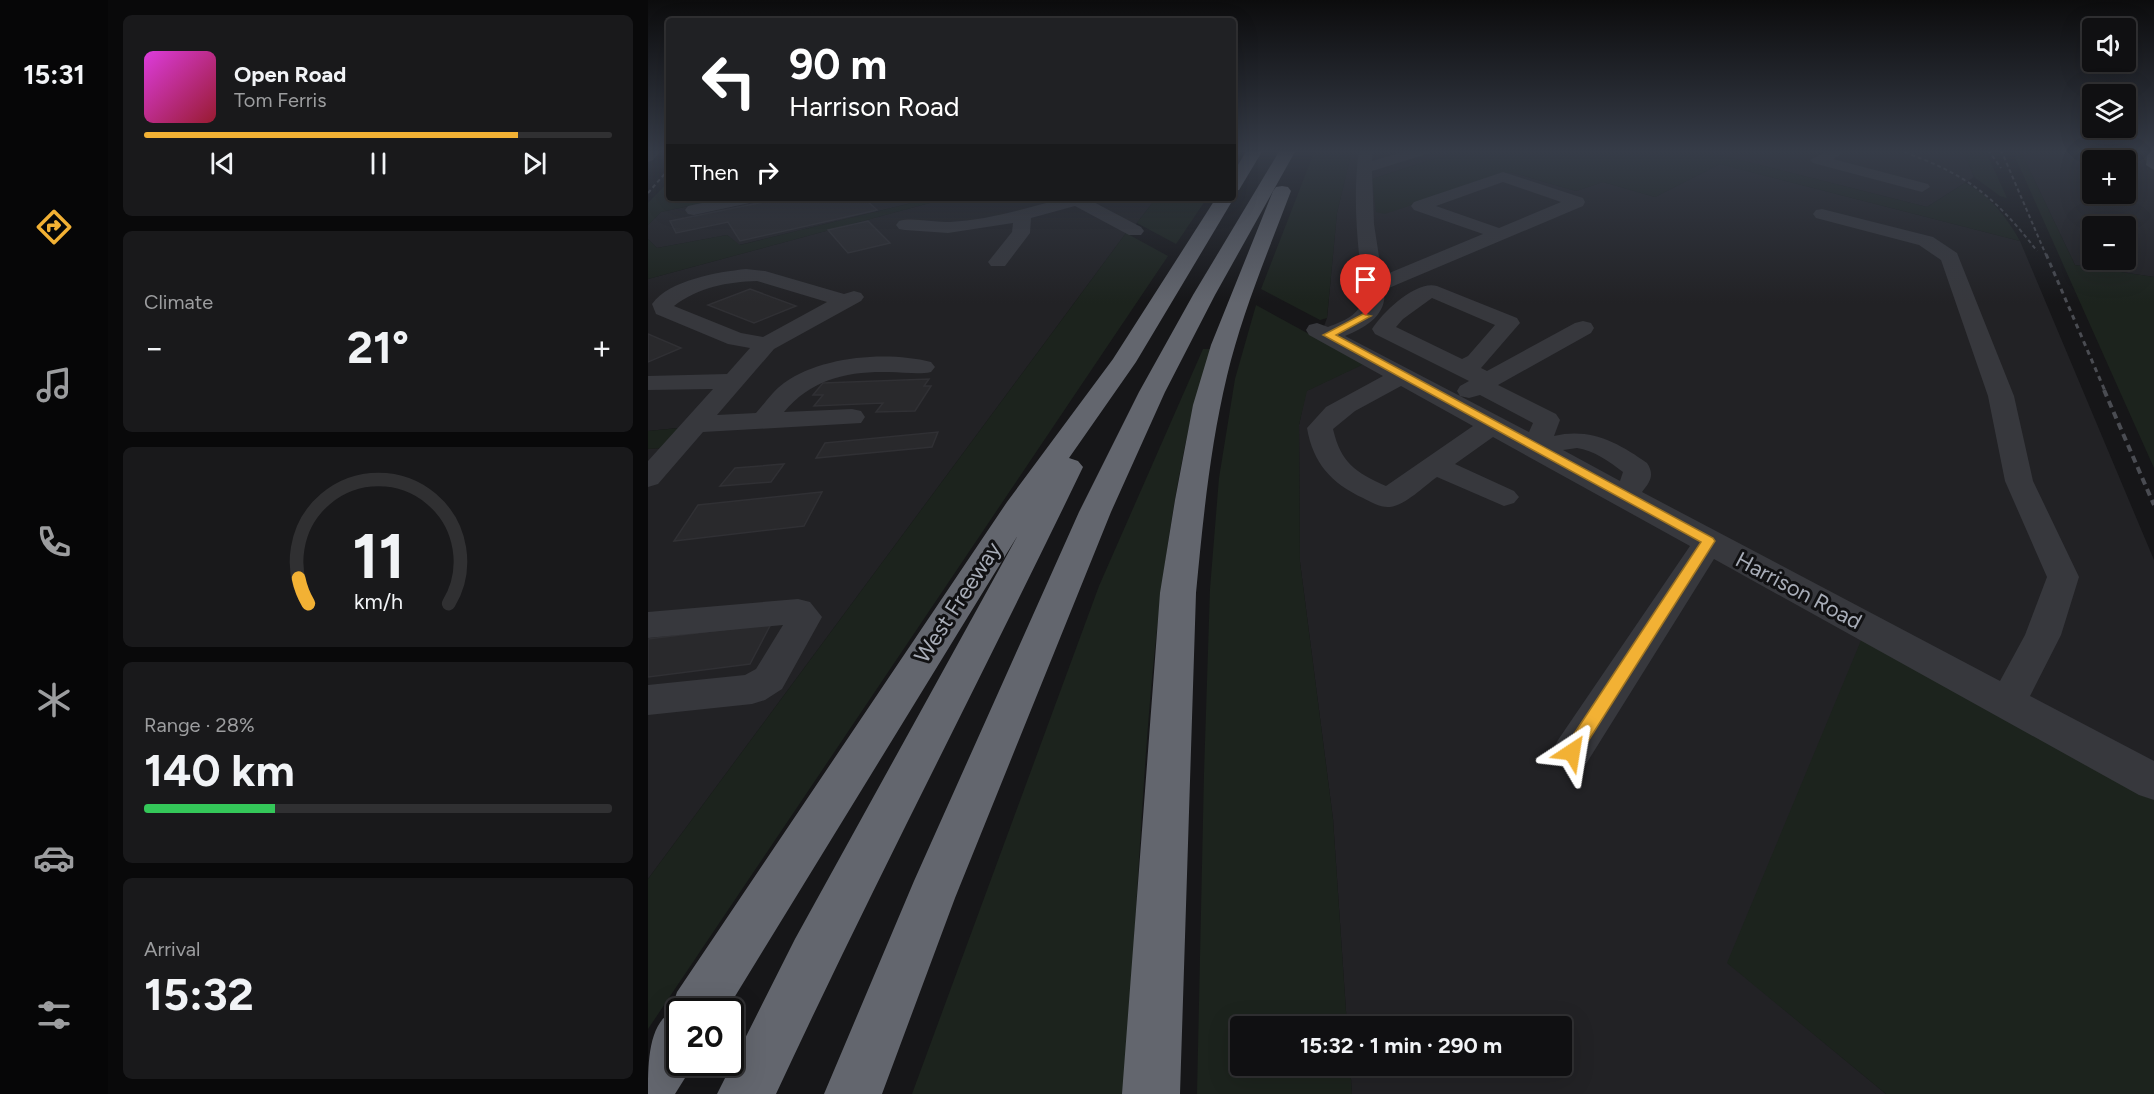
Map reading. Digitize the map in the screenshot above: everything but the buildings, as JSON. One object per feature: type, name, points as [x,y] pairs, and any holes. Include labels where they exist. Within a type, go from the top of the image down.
[{"type":"highway","name":"West Freeway","points":[[704,998],[1018,509],[1124,362],[1223,201]]},
{"type":"highway","points":[[854,1094],[931,898],[1095,512],[1152,392],[1258,201]]},
{"type":"highway","points":[[1150,1094],[1178,593],[1188,511],[1199,445],[1222,347],[1279,201]]},
{"type":"highway","points":[[746,1094],[813,957],[1124,362]]},
{"type":"highway","points":[[648,1085],[666,1057]]},
{"type":"street","points":[[694,210],[734,201]]},
{"type":"street","points":[[982,206],[987,209],[1029,201]]},
{"type":"street","points":[[905,225],[926,229],[949,229],[1022,215],[1068,201]]},
{"type":"street","points":[[1079,201],[1135,231]]},
{"type":"street","points":[[1363,201],[1374,292]]},
{"type":"street","points":[[1434,201],[1420,206],[1499,234]]},
{"type":"street","points":[[1480,227],[1549,201]]},
{"type":"street","points":[[1374,292],[1499,234],[1577,202],[1575,201]]},
{"type":"street","points":[[1822,214],[1926,241],[1950,257],[2001,396],[2019,481],[2063,578],[2043,635],[2008,702]]},
{"type":"street","points":[[998,262],[1021,233],[1022,215]]},
{"type":"street","points":[[648,478],[766,344],[853,298],[758,275],[732,277],[700,285],[673,295],[663,304],[664,309],[736,339],[766,344]]},
{"type":"street","points":[[1374,292],[1416,284],[1509,323],[1476,361],[1471,384]]},
{"type":"street","points":[[1430,290],[1395,314],[1383,329],[1471,384],[1547,420],[1544,433],[1536,447]]},
{"type":"street","name":"Harrison Road","points":[[1374,292],[1373,308],[1366,316],[1323,332],[1402,375],[1471,384],[1493,424],[2154,782]]},
{"type":"street","points":[[1471,384],[1583,328]]},
{"type":"street","points":[[763,421],[794,387],[829,370],[844,367],[922,367]]},
{"type":"street","points":[[1402,375],[1351,404],[1323,423],[1320,428],[1321,438],[1330,458],[1347,480],[1388,498],[1493,424]]},
{"type":"street","points":[[648,383],[733,381]]},
{"type":"street","points":[[695,424],[852,417]]},
{"type":"street","points":[[1435,465],[1504,497]]},
{"type":"street","points":[[1572,752],[1709,541]]},
{"type":"street","points":[[648,625],[798,611],[804,618],[769,679],[752,688],[648,700]]},
{"type":"shaded area","points":[[650,201],[713,201],[661,212],[648,225]]},
{"type":"shaded area","points":[[713,201],[919,201],[739,245],[727,235],[657,248],[648,239],[648,225],[661,212]]},
{"type":"shaded area","points":[[920,201],[937,201],[648,279],[648,239],[657,248],[727,235],[740,245]]},
{"type":"shaded area","points":[[937,201],[1154,201],[1126,233],[648,879],[648,449],[662,448],[678,428],[648,431],[648,279]]},
{"type":"shaded area","points":[[1154,201],[1205,201],[1176,244],[1137,223]]},
{"type":"shaded area","points":[[1295,201],[1340,201],[1327,318],[1320,320],[1261,289]]},
{"type":"shaded area","points":[[1340,201],[1864,201],[2020,241],[2154,560],[2154,799],[1728,963],[1886,1094],[1352,1094],[1351,1076],[1572,1076],[1572,1016],[1346,1016],[1333,819],[1300,562],[1299,425],[1306,391],[1363,364],[1319,340],[1327,318]]},
{"type":"shaded area","points":[[1375,201],[1424,201],[1385,214],[1376,212]]},
{"type":"shaded area","points":[[1864,201],[1903,201],[1927,207],[1936,201],[1990,201],[2010,224],[2020,241]]},
{"type":"shaded area","points":[[1903,201],[1936,201],[1927,207]]},
{"type":"shaded area","points":[[2035,201],[2044,201],[2075,265],[2082,266],[2082,270],[2108,270],[2154,277],[2154,468]]},
{"type":"shaded area","points":[[2044,201],[2136,204],[2136,201],[2154,201],[2154,277],[2108,270],[2136,270],[2136,216],[2082,216],[2082,266],[2075,265]]},
{"type":"shaded area","points":[[1126,233],[1168,256],[669,998],[666,998],[666,1002],[648,1029],[648,879]]},
{"type":"shaded area","points":[[1256,305],[1364,364],[1307,391],[1299,425],[1300,562],[1333,819],[1346,1016],[1230,1016],[1230,1076],[1351,1076],[1352,1094],[1197,1094],[1210,589],[1219,478],[1235,379]]},
{"type":"shaded area","points":[[1203,349],[1211,349],[1189,427],[1173,510],[1152,676],[1123,1094],[912,1094],[1099,586]]},
{"type":"shaded area","points":[[679,428],[662,448],[648,449],[648,431]]},
{"type":"shaded area","points":[[1862,638],[2154,800],[2154,1094],[1886,1094],[1727,963]]},
{"type":"railway","points":[[1993,201],[2037,251]]},
{"type":"railway","points":[[2023,201],[2046,255]]},
{"type":"railway","points":[[2046,254],[2105,391]]},
{"type":"railway","points":[[2104,390],[2154,505]]},
{"type":"route","points":[[1366,316],[1328,335],[1709,541],[1572,752]]}]
